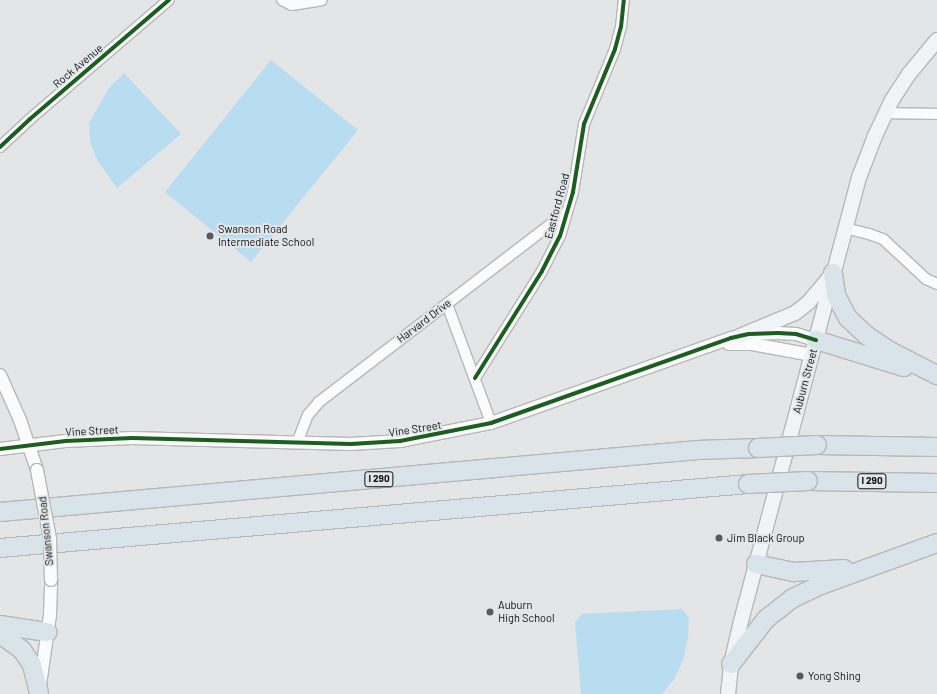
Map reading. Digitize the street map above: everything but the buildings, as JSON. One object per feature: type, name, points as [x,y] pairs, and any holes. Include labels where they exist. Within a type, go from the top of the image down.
[{"type":"highway","points":[[833,273],[836,295],[848,318],[866,335],[890,351],[937,376]]},
{"type":"highway","points":[[814,348],[937,376]]},
{"type":"highway","name":"I 290","points":[[0,512],[682,452],[817,445],[937,447]]},
{"type":"highway","name":"I 290","points":[[0,548],[748,484],[808,481],[937,483]]},
{"type":"highway","points":[[731,664],[766,619],[786,602],[821,585],[937,543]]},
{"type":"highway","points":[[756,564],[794,572],[811,572],[846,569],[886,562]]},
{"type":"highway","points":[[0,625],[47,632]]},
{"type":"highway","points":[[0,634],[22,650],[32,665],[39,693]]},
{"type":"main road","name":"Auburn Street","points":[[728,694],[731,664],[756,564],[862,169],[874,138],[892,100],[909,74],[937,40]]},
{"type":"main road","points":[[740,336],[795,313],[808,303],[833,273]]},
{"type":"street","name":"Rock Avenue","points":[[0,147],[30,119],[169,0]]},
{"type":"street","points":[[282,0],[292,5],[322,0]]},
{"type":"street","name":"Eastford Road","points":[[475,378],[548,262],[560,236],[573,192],[584,124],[615,49],[621,27],[624,0]]},
{"type":"street","points":[[886,113],[937,114]]},
{"type":"street","name":"Harvard Drive","points":[[297,443],[308,415],[315,406],[567,212]]},
{"type":"street","points":[[845,228],[883,239],[926,279],[937,284]]},
{"type":"street","points":[[447,304],[491,423]]},
{"type":"street","name":"Vine Street","points":[[0,449],[29,445],[132,438],[297,443],[382,443],[442,434],[491,423],[673,357],[740,336],[768,333],[796,334],[814,348]]},
{"type":"street","name":"Vine Street","points":[[673,357],[740,343],[777,348],[814,348]]},
{"type":"street","name":"Swanson Road","points":[[0,375],[29,445],[37,470],[50,539],[50,580],[47,632],[39,693]]},
{"type":"shaded area","points":[[271,60],[358,130],[251,262],[165,192]]},
{"type":"shaded area","points":[[124,73],[181,134],[117,188],[97,160],[90,141],[89,123],[109,88]]},
{"type":"shaded area","points":[[682,609],[689,618],[688,638],[683,660],[675,678],[662,694],[581,694],[575,622],[582,614]]},
{"type":"cycle path","points":[[0,147],[30,119],[169,0]]},
{"type":"cycle path","points":[[475,378],[542,271],[560,236],[573,192],[584,124],[615,49],[621,27],[624,0]]},
{"type":"cycle path","points":[[0,449],[66,441],[132,438],[351,444],[400,441],[491,423],[731,338],[749,334],[778,333],[796,334],[816,340]]},
{"type":"place","name":"Swanson Road Intermediate School","points":[[210,236]]},
{"type":"place","name":"Jim Black Group","points":[[719,538]]},
{"type":"place","name":"Auburn High School","points":[[490,612]]},
{"type":"place","name":"Yong Shing","points":[[800,676]]}]
